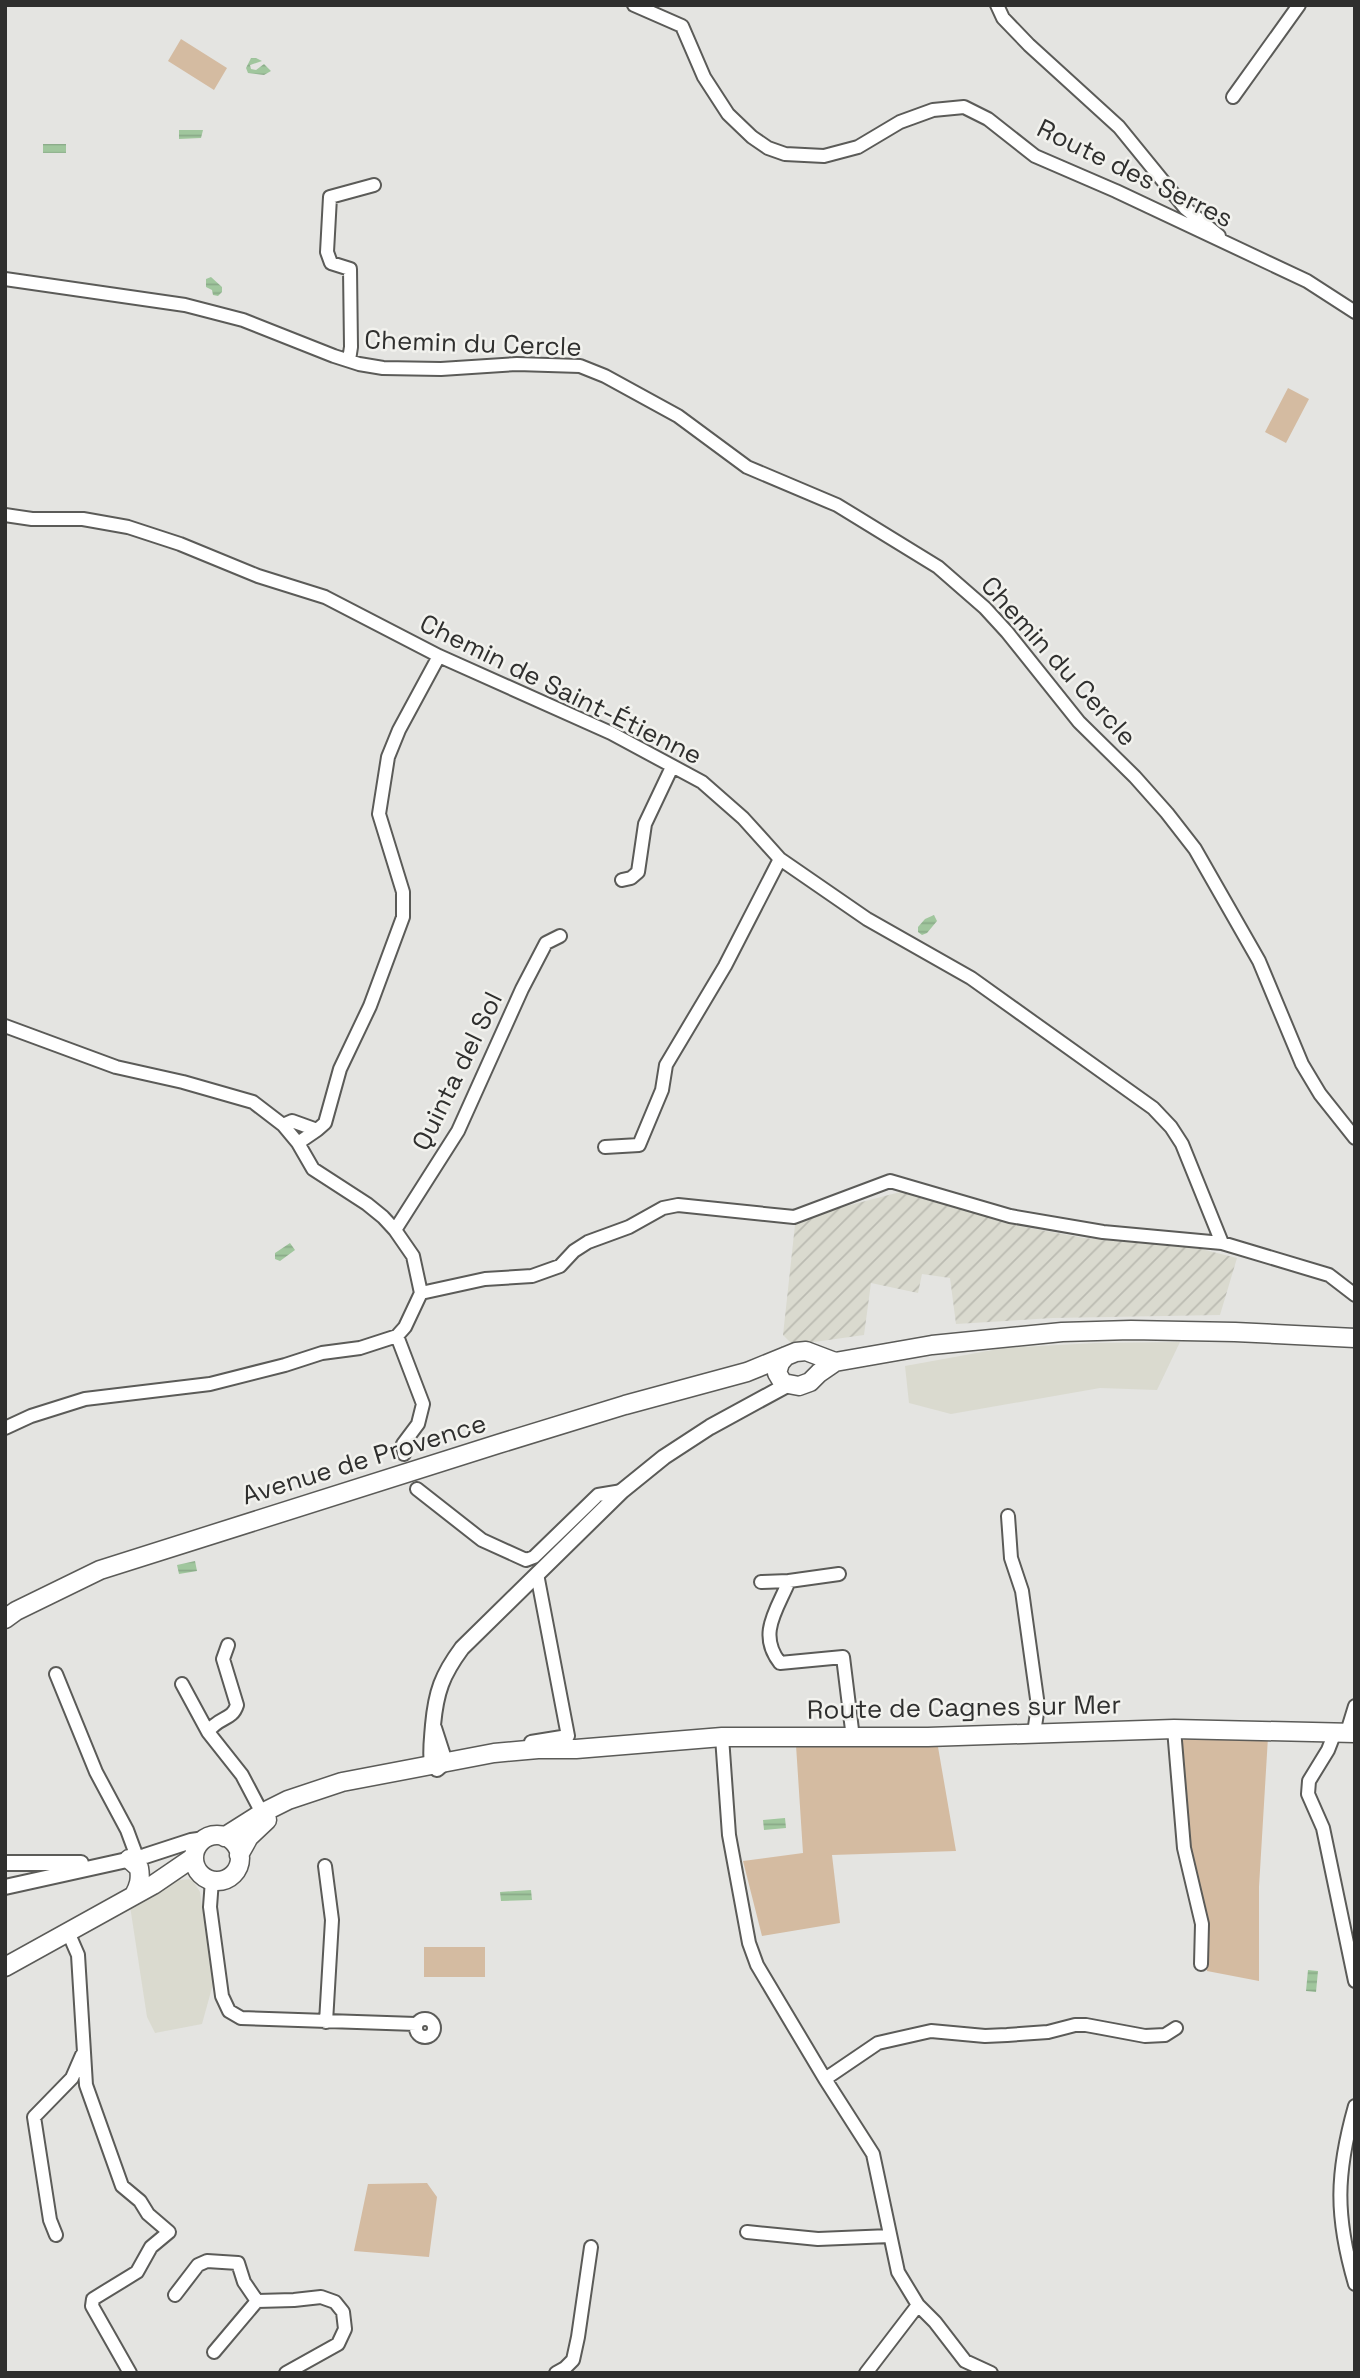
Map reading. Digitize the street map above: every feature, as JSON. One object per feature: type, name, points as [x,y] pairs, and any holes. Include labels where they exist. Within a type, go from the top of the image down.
[{"type":"main road","points":[[817,1364],[932,1345],[1062,1332],[1235,1332],[1355,1338]]},
{"type":"main road","points":[[806,1351],[817,1364],[810,1382],[799,1386],[779,1383],[780,1363],[786,1356],[806,1351]]},
{"type":"main road","name":"Avenue de Provence","points":[[9,1615],[100,1570],[575,1420],[747,1372],[786,1356]]},
{"type":"main road","name":"Avenue de Provence","points":[[747,1372],[779,1383]]},
{"type":"main road","name":"Route de Cagnes sur Mer","points":[[224,1837],[262,1813],[312,1790],[366,1777],[439,1765],[576,1749],[722,1737],[853,1738],[1174,1729],[1345,1732]]},
{"type":"main road","name":"Route de Cagnes sur Mer","points":[[239,1855],[259,1826],[272,1817],[314,1799],[499,1764],[532,1754]]},
{"type":"main road","points":[[439,1765],[451,1768],[486,1761],[499,1764]]},
{"type":"main road","points":[[5,1967],[165,1878],[201,1870],[221,1881],[229,1878],[239,1864],[237,1847],[218,1835],[205,1839],[199,1843],[201,1870]]},
{"type":"main road","points":[[127,1860],[139,1868],[141,1877],[134,1895]]},
{"type":"street","name":"Route des Serres","points":[[634,5],[682,26],[704,77],[728,114],[768,148],[785,154],[824,156],[858,147],[900,122],[933,110],[964,107],[988,119],[1035,156],[1307,281],[1355,312]]},
{"type":"street","points":[[997,5],[1003,18],[1028,45],[1119,127],[1185,208],[1216,232],[1223,242]]},
{"type":"street","points":[[1233,97],[1299,5]]},
{"type":"street","points":[[349,360],[350,269],[331,263],[327,252],[330,197],[374,185]]},
{"type":"street","name":"Chemin du Cercle","points":[[5,279],[185,305],[243,320],[349,360],[383,368],[441,369],[517,364],[580,366],[605,376],[678,416],[747,467],[837,505],[938,567],[985,608],[1007,632],[1079,722],[1135,777],[1195,849],[1259,961],[1302,1064],[1320,1094],[1355,1139]]},
{"type":"street","name":"Chemin de Saint-Étienne","points":[[5,515],[32,519],[83,519],[128,527],[258,576],[325,597],[439,656],[611,733],[702,782],[743,818],[780,859],[867,919],[971,978],[1153,1108],[1182,1144],[1222,1243]]},
{"type":"street","points":[[298,1143],[325,1123],[341,1069],[370,1006],[403,916],[403,892],[379,814],[388,757],[399,730],[439,656]]},
{"type":"street","points":[[622,880],[631,878],[638,872],[645,824],[672,767]]},
{"type":"street","points":[[605,1147],[639,1145],[662,1090],[666,1065],[719,977],[780,859]]},
{"type":"street","name":"Quinta del Sol","points":[[395,1230],[458,1132],[517,999],[546,943],[561,936]]},
{"type":"street","points":[[5,1026],[116,1067],[253,1102],[283,1125],[298,1143],[313,1170],[367,1204],[395,1230],[413,1256],[421,1293],[405,1327],[397,1336],[360,1348],[322,1353],[210,1384],[85,1399],[31,1416],[5,1428]]},
{"type":"street","points":[[283,1125],[292,1121],[317,1130]]},
{"type":"street","points":[[421,1293],[485,1279],[532,1276],[560,1266],[574,1251],[588,1242],[629,1227],[663,1208],[678,1205],[794,1217],[890,1181],[1010,1216],[1102,1232],[1222,1243],[1329,1275],[1354,1292]]},
{"type":"street","points":[[397,1336],[423,1404],[418,1424],[403,1444],[404,1454]]},
{"type":"street","points":[[314,1799],[337,1790],[431,1772],[439,1765],[429,1753],[435,1704],[439,1685],[462,1648],[622,1491],[664,1457],[779,1383]]},
{"type":"street","points":[[417,1489],[482,1540],[526,1560],[534,1557],[598,1495],[622,1491]]},
{"type":"street","points":[[1009,1516],[1011,1558],[1022,1591],[1038,1706],[1034,1732]]},
{"type":"street","points":[[532,1754],[531,1742],[568,1736],[537,1574]]},
{"type":"street","points":[[761,1582],[839,1574]]},
{"type":"street","points":[[789,1581],[769,1626],[768,1641],[772,1653],[780,1662],[843,1657],[853,1738]]},
{"type":"street","points":[[208,1732],[214,1723],[232,1716],[237,1705],[223,1659],[228,1644]]},
{"type":"street","points":[[56,1674],[96,1772],[127,1830],[127,1860]]},
{"type":"street","points":[[182,1684],[208,1732],[242,1776],[262,1813]]},
{"type":"street","points":[[1355,1706],[1345,1732],[1328,1750],[1309,1781],[1308,1794],[1323,1828],[1355,1981]]},
{"type":"street","points":[[1174,1729],[1184,1848],[1202,1924],[1201,1964]]},
{"type":"street","points":[[722,1737],[729,1835],[749,1942],[758,1965],[873,2154],[898,2272],[918,2305],[965,2361],[991,2373]]},
{"type":"street","points":[[5,1887],[48,1870],[127,1860],[205,1839]]},
{"type":"street","points":[[172,1849],[188,1852],[201,1870],[210,1907],[222,1996],[229,2011],[241,2018],[416,2024]]},
{"type":"street","points":[[5,1863],[48,1870]]},
{"type":"street","points":[[325,1866],[332,1920],[326,2022]]},
{"type":"street","points":[[1341,1921],[1355,1922]]},
{"type":"street","points":[[68,1932],[78,1955],[82,2055],[86,2085],[122,2186],[169,2232],[151,2247],[137,2272],[93,2299],[92,2306],[130,2373]]},
{"type":"street","points":[[825,2079],[878,2043],[931,2031],[985,2036],[1048,2032],[1086,2025],[1145,2036],[1165,2035],[1176,2028]]},
{"type":"street","points":[[56,2235],[50,2220],[34,2118],[72,2078],[82,2055]]},
{"type":"street","points":[[1355,2106],[1344,2143],[1339,2193],[1344,2249],[1355,2284]]},
{"type":"street","points":[[747,2232],[818,2239],[890,2236]]},
{"type":"street","points":[[556,2373],[573,2360],[590,2247]]},
{"type":"street","points":[[175,2295],[198,2265],[207,2261],[238,2263],[244,2282],[257,2301]]},
{"type":"street","points":[[214,2353],[257,2301],[321,2297],[335,2302],[343,2312],[345,2329],[338,2344],[286,2373]]},
{"type":"street","points":[[866,2373],[918,2305]]},
{"type":"shaded area","points":[[181,39],[227,68],[214,90],[168,61]]},
{"type":"shaded area","points":[[251,58],[262,61],[250,65],[251,69],[256,70],[264,64],[271,71],[264,75],[248,73],[246,68]]},
{"type":"shaded area","points":[[179,130],[203,130],[201,138],[179,139]]},
{"type":"shaded area","points":[[43,144],[66,144],[66,153],[43,153]]},
{"type":"shaded area","points":[[211,277],[222,287],[218,296],[213,295],[212,290],[206,287],[206,279]]},
{"type":"shaded area","points":[[1288,388],[1309,399],[1286,443],[1265,432]]},
{"type":"shaded area","points":[[934,915],[937,921],[927,933],[922,935],[918,932],[918,927],[925,919]]},
{"type":"shaded area","points":[[904,1191],[1019,1226],[1084,1238],[1193,1247],[1237,1258],[1220,1315],[1053,1318],[956,1324],[950,1278],[922,1274],[918,1293],[871,1283],[864,1335],[793,1345],[783,1335],[795,1225],[835,1209]]},
{"type":"shaded area","points":[[290,1243],[295,1250],[280,1261],[275,1259],[275,1253]]},
{"type":"shaded area","points":[[1180,1342],[1157,1390],[1100,1388],[951,1414],[909,1403],[905,1366],[1004,1348]]},
{"type":"shaded area","points":[[195,1561],[197,1571],[179,1574],[177,1565]]},
{"type":"shaded area","points":[[1191,1737],[1268,1737],[1259,1887],[1259,1981],[1207,1971],[1206,1923],[1192,1865],[1183,1805],[1182,1740]]},
{"type":"shaded area","points":[[796,1745],[938,1747],[956,1851],[832,1855],[840,1923],[762,1936],[743,1861],[803,1853]]},
{"type":"shaded area","points":[[785,1818],[786,1828],[764,1830],[763,1820]]},
{"type":"shaded area","points":[[192,1879],[200,1892],[213,1984],[202,2024],[155,2033],[147,2017],[130,1906],[168,1881]]},
{"type":"shaded area","points":[[531,1890],[532,1900],[501,1901],[500,1892]]},
{"type":"shaded area","points":[[424,1947],[485,1947],[485,1977],[424,1977]]},
{"type":"shaded area","points":[[1308,1970],[1318,1971],[1316,1992],[1306,1991]]},
{"type":"shaded area","points":[[427,2183],[437,2197],[429,2257],[354,2251],[368,2184]]}]
